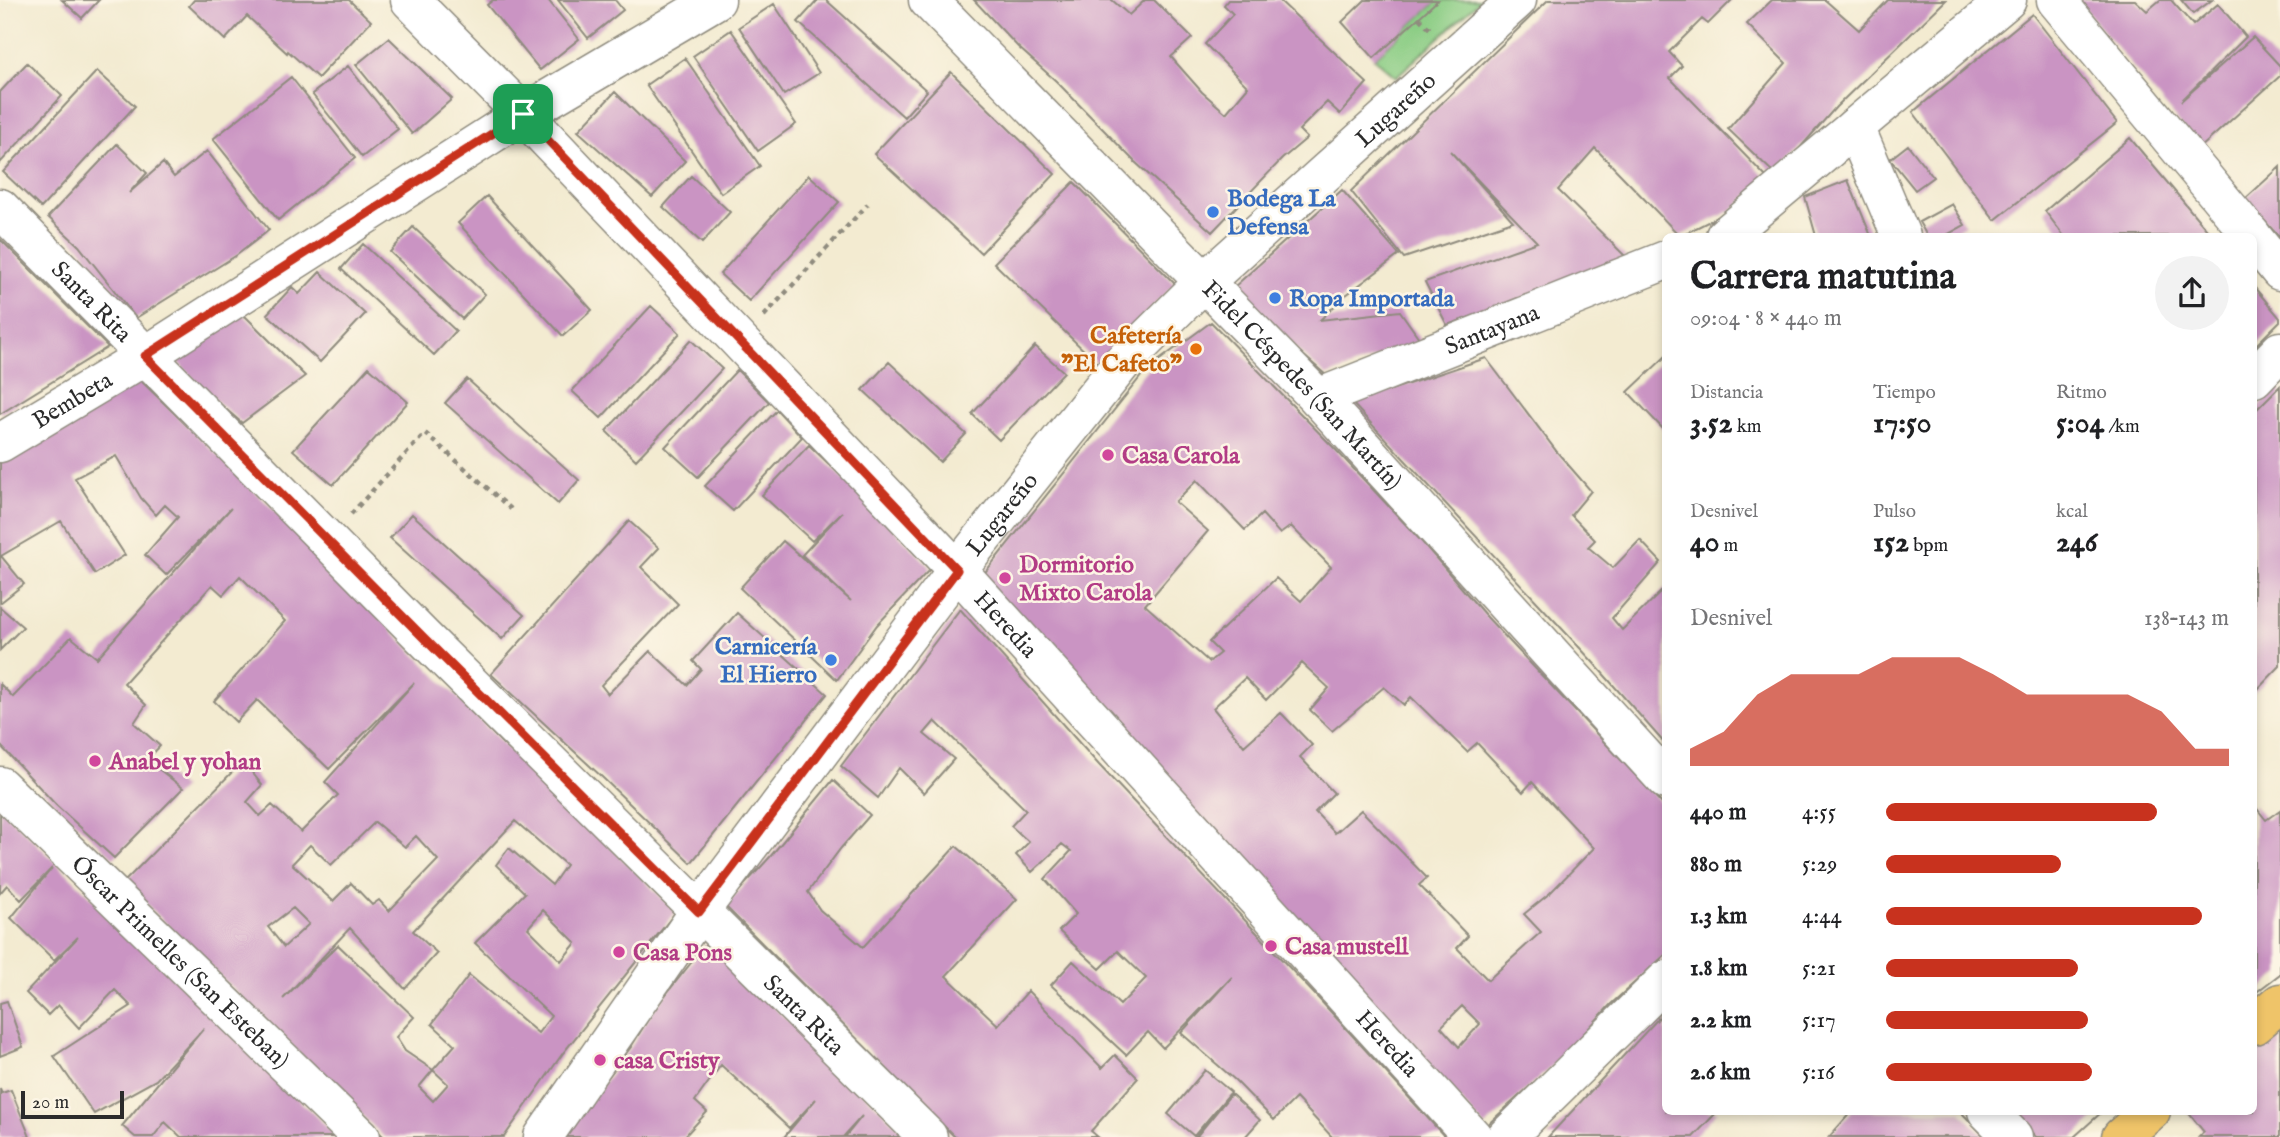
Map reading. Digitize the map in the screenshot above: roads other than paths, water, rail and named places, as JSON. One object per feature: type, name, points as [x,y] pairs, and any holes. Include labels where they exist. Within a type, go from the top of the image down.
[{"type":"main road","points":[[2257,1022],[2280,1003]]},
{"type":"main road","points":[[2121,1137],[2146,1115]]},
{"type":"street","name":"Heredia","points":[[410,0],[523,114],[957,570],[1473,1137]]},
{"type":"street","name":"Bembeta","points":[[0,443],[145,356],[523,114],[716,0]]},
{"type":"street","name":"Fidel Céspedes (San Martín)","points":[[928,0],[1318,398],[1662,776]]},
{"type":"street","name":"Lugareño","points":[[543,1137],[699,912],[957,570],[1122,363],[1204,282],[1517,0]]},
{"type":"street","points":[[1729,233],[2007,0]]},
{"type":"street","points":[[2056,0],[2249,233]]},
{"type":"street","points":[[1856,127],[1900,233]]},
{"type":"street","name":"Santa Rita","points":[[0,208],[327,541],[928,1137]]},
{"type":"street","points":[[2257,243],[2280,271]]},
{"type":"street","name":"Santayana","points":[[1318,398],[1662,262]]},
{"type":"street","points":[[2257,374],[2280,351]]},
{"type":"street","name":"Óscar Primelles (San Esteban)","points":[[0,786],[361,1137]]},
{"type":"street","points":[[1506,1137],[1662,985]]},
{"type":"street","points":[[1991,1115],[2013,1137]]},
{"type":"place","name":"Bodega La Defensa","points":[[1213,212]]},
{"type":"place","name":"Ropa Importada","points":[[1275,298]]},
{"type":"place","name":"Cafetería \"El Cafeto\"","points":[[1196,349]]},
{"type":"place","name":"Casa Carola","points":[[1108,455]]},
{"type":"place","name":"Dormitorio Mixto Carola","points":[[1005,578]]},
{"type":"place","name":"Carnicería El Hierro","points":[[831,660]]},
{"type":"place","name":"Anabel y yohan","points":[[95,761]]},
{"type":"place","name":"Casa mustell","points":[[1271,946]]},
{"type":"place","name":"Casa Pons","points":[[619,952]]},
{"type":"place","name":"casa Cristy","points":[[600,1060]]}]
